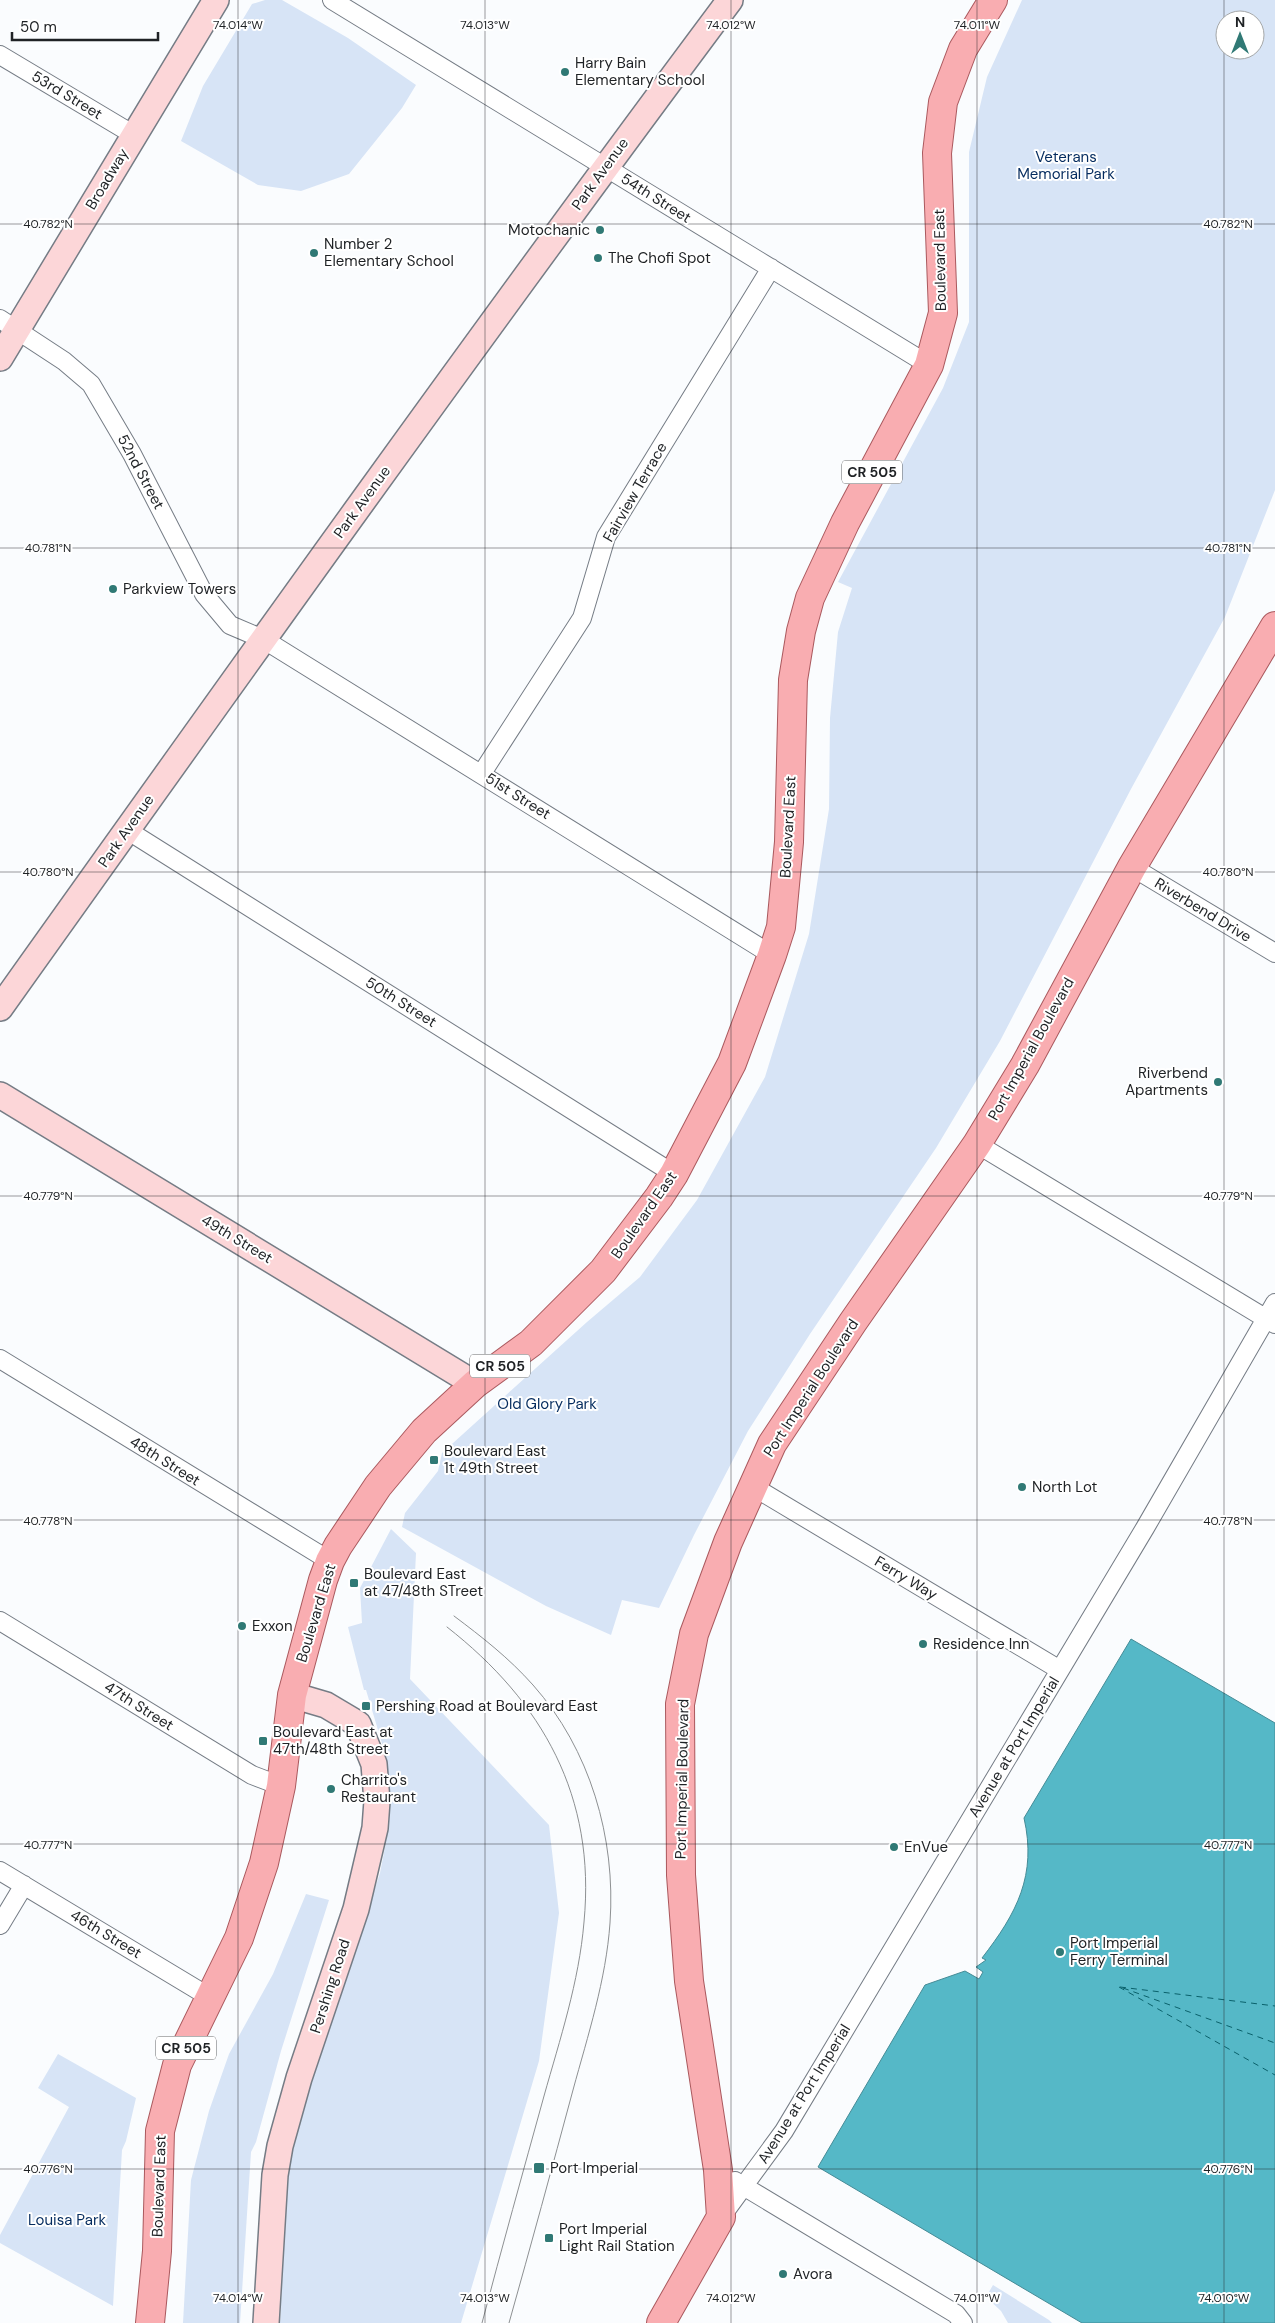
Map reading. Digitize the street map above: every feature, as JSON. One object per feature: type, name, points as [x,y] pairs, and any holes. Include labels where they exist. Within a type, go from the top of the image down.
[{"type":"main road","name":"Boulevard East","points":[[150,2323],[157,2251],[160,2131],[177,2066],[239,1938],[264,1863],[281,1786],[292,1695],[323,1580],[330,1561],[378,1486],[424,1431],[475,1384],[531,1343],[604,1271],[674,1174],[732,1062],[772,955],[781,927],[789,842],[793,680],[801,631],[810,598],[845,524],[929,365],[943,313],[937,153],[944,102],[963,49],[993,0]]},
{"type":"main road","name":"Port Imperial Boulevard","points":[[722,2217],[718,2170],[689,1981],[681,1874],[680,1704],[694,1634],[728,1542],[772,1444],[852,1322],[977,1144],[1025,1065],[1132,867],[1275,626]]},
{"type":"main road","points":[[661,2323],[722,2217]]},
{"type":"street","name":"Broadway","points":[[0,358],[8,324],[134,135],[216,0]]},
{"type":"street","name":"54th Street","points":[[332,0],[929,365]]},
{"type":"street","name":"Park Avenue","points":[[0,1008],[263,638],[730,0]]},
{"type":"street","name":"53rd Street","points":[[0,56],[134,135]]},
{"type":"street","name":"Fairview Terrace","points":[[482,773],[582,618],[606,537],[770,268]]},
{"type":"street","name":"52nd Street","points":[[8,324],[64,361],[91,384],[132,454],[204,594],[230,625],[263,638]]},
{"type":"street","name":"51st Street","points":[[263,638],[772,955]]},
{"type":"street","name":"50th Street","points":[[127,830],[674,1174]]},
{"type":"street","name":"Riverbend Drive","points":[[1132,867],[1275,953]]},
{"type":"street","name":"49th Street","points":[[0,1094],[475,1384]]},
{"type":"street","points":[[977,1144],[1271,1322]]},
{"type":"street","name":"Avenue at Port Imperial","points":[[722,2217],[784,2131],[1271,1322],[1275,1302]]},
{"type":"street","name":"48th Street","points":[[0,1359],[330,1561]]},
{"type":"street","name":"Ferry Way","points":[[752,1486],[1060,1670]]},
{"type":"street","name":"47th Street","points":[[0,1621],[252,1775],[281,1786]]},
{"type":"street","name":"Pershing Road","points":[[266,2323],[276,2175],[280,2146],[299,2078],[356,1909],[373,1837],[378,1801],[374,1764],[358,1724],[326,1705],[292,1695]]},
{"type":"street","name":"46th Street","points":[[0,1871],[211,1998]]},
{"type":"street","points":[[0,1925],[24,1885]]},
{"type":"street","points":[[718,2170],[956,2314],[963,2323]]},
{"type":"green space","points":[[265,0],[282,0],[348,38],[416,85],[402,108],[349,174],[301,191],[258,185],[181,141],[203,86],[252,4]]},
{"type":"green space","points":[[1022,0],[1275,0],[1275,490],[1225,617],[1131,789],[1000,1041],[936,1148],[810,1334],[748,1431],[694,1535],[659,1608],[622,1600],[611,1635],[546,1606],[402,1527],[405,1513],[438,1471],[442,1453],[587,1322],[640,1277],[697,1200],[765,1077],[809,934],[829,809],[830,718],[838,632],[852,588],[838,582],[943,388],[969,322],[969,152],[987,77]]},
{"type":"green space","points":[[391,1529],[416,1553],[410,1679],[549,1825],[559,1913],[539,2061],[461,2323],[280,2323],[287,2177],[304,2102],[380,1873],[387,1837],[387,1760],[366,1690],[364,1690],[348,1627],[362,1623],[360,1588]]},
{"type":"green space","points":[[306,1894],[329,1900],[281,2051],[256,2142],[251,2152],[240,2323],[183,2323],[191,2180],[209,2111],[229,2054],[273,1974]]},
{"type":"green space","name":"Louisa Park","points":[[58,2054],[136,2098],[126,2141],[122,2150],[113,2306],[0,2243],[0,2235],[69,2107],[38,2088]]},
{"type":"green space","points":[[993,2285],[1052,2323],[1008,2323],[1001,2311],[986,2297]]},
{"type":"water","points":[[1131,1639],[1275,1723],[1275,2323],[1082,2323],[818,2167],[925,1985],[965,1971],[979,1979],[983,1972],[976,1967],[986,1960],[982,1958],[1014,1909],[1026,1875],[1028,1858],[1024,1818]]},
{"type":"ferry route","points":[[1119,1987],[1275,2075]]},
{"type":"ferry route","points":[[1120,1987],[1275,2006]]},
{"type":"ferry route","points":[[1123,1988],[1275,2043]]},
{"type":"tram line","points":[[454,1616],[505,1657],[533,1685],[553,1710],[570,1737],[584,1766],[595,1796],[609,1859],[610,1923],[605,1965],[590,2028],[509,2323]]},
{"type":"tram line","points":[[447,1627],[481,1656],[511,1687],[536,1720],[556,1756],[571,1794],[581,1834],[585,1877],[582,1944],[573,1988],[482,2323]]},
{"type":"place","name":"Harry Bain Elementary School","points":[[565,72]]},
{"type":"place","name":"Motochanic","points":[[600,230]]},
{"type":"place","name":"Number 2 Elementary School","points":[[314,253]]},
{"type":"place","name":"The Chofi Spot","points":[[598,258]]},
{"type":"place","name":"Parkview Towers","points":[[113,589]]},
{"type":"place","name":"Riverbend Apartments","points":[[1218,1082]]},
{"type":"place","name":"Boulevard East 1t 49th Street","points":[[434,1460]]},
{"type":"place","name":"North Lot","points":[[1022,1487]]},
{"type":"place","name":"Boulevard East at 47/48th STreet","points":[[354,1583]]},
{"type":"place","name":"Exxon","points":[[242,1626]]},
{"type":"place","name":"Residence Inn","points":[[923,1644]]},
{"type":"place","name":"Pershing Road at Boulevard East","points":[[366,1706]]},
{"type":"place","name":"Boulevard East at 47th/48th Street","points":[[263,1741]]},
{"type":"place","name":"Charrito's Restaurant","points":[[331,1789]]},
{"type":"place","name":"EnVue","points":[[894,1847]]},
{"type":"place","name":"Port Imperial Ferry Terminal","points":[[1060,1952]]},
{"type":"place","name":"Port Imperial","points":[[539,2168]]},
{"type":"place","name":"Port Imperial Light Rail Station","points":[[549,2238]]},
{"type":"place","name":"Avora","points":[[783,2274]]},
{"type":"park label","name":"Veterans Memorial Park","points":[[1066,166]]},
{"type":"park label","name":"Old Glory Park","points":[[547,1404]]}]
